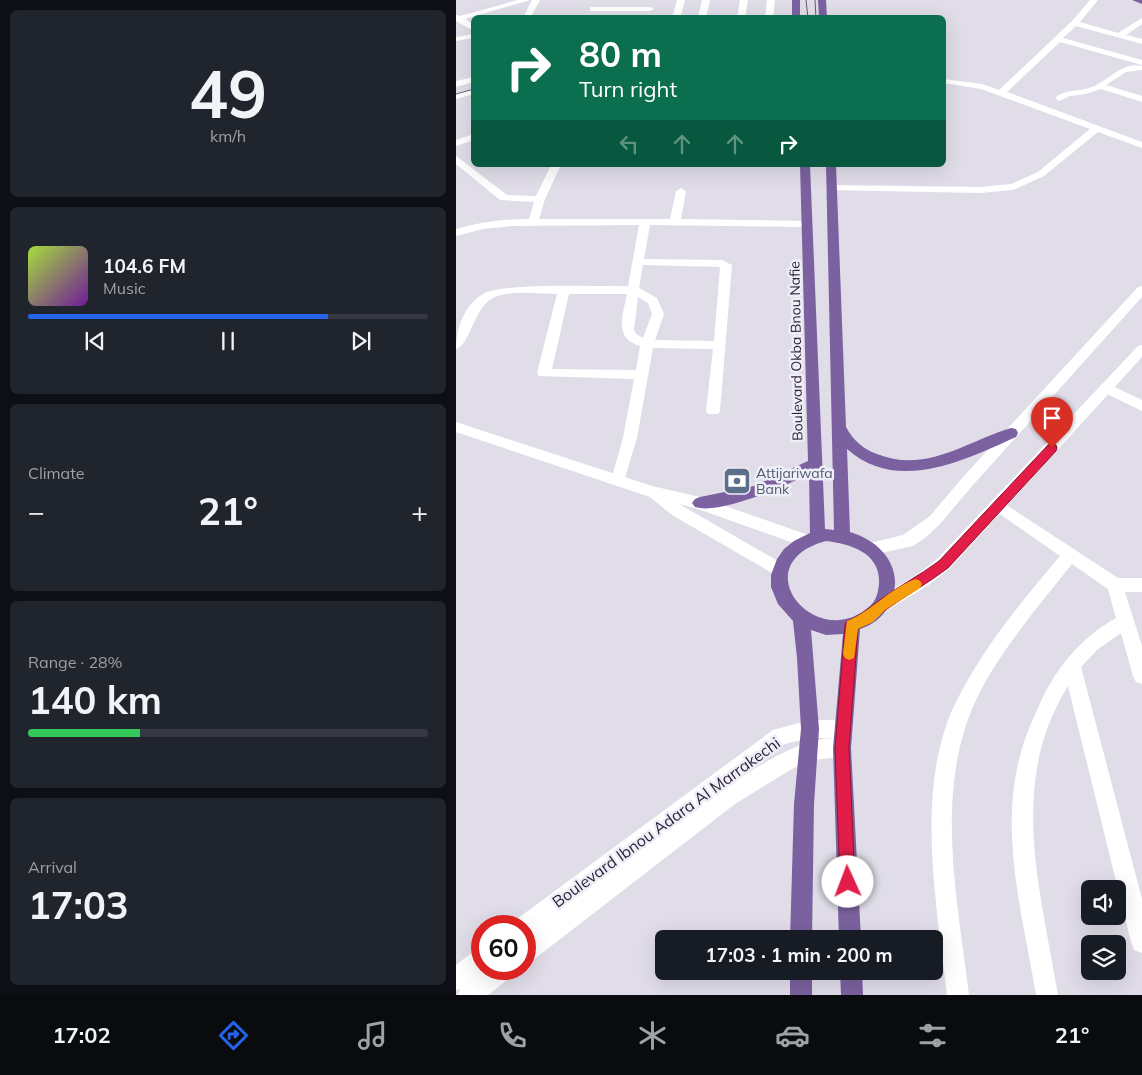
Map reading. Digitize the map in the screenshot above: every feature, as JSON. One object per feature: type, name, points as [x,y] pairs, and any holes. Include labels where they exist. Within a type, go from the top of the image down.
[{"type":"main road","points":[[796,0],[796,15]]},
{"type":"main road","points":[[822,0],[824,15]]},
{"type":"main road","points":[[1136,0],[1142,2]]},
{"type":"main road","name":"Boulevard Okba Bnou Nafie","points":[[804,167],[808,224],[814,464],[811,538]]},
{"type":"main road","points":[[831,167],[842,535]]},
{"type":"main road","points":[[838,422],[850,445],[862,453],[888,464],[908,466],[932,464],[953,458],[1011,433]]},
{"type":"main road","points":[[700,503],[730,499],[755,492],[778,484],[814,464]]},
{"type":"main road","points":[[842,535],[858,540],[872,549],[882,561],[888,576],[887,592],[880,606],[868,618],[852,625],[832,628],[813,624],[801,618],[787,605],[781,594],[778,582],[780,570],[788,553],[811,538],[842,535]]},
{"type":"main road","points":[[801,618],[806,658],[810,729],[804,804],[801,930]]},
{"type":"main road","points":[[850,930],[843,739],[852,625]]},
{"type":"main road","points":[[801,980],[801,995]]},
{"type":"main road","points":[[851,980],[852,995]]},
{"type":"street","points":[[478,15],[526,0]]},
{"type":"street","points":[[528,15],[536,0]]},
{"type":"street","points":[[590,15],[597,0]]},
{"type":"street","points":[[649,15],[653,0]]},
{"type":"street","points":[[677,15],[681,0]]},
{"type":"street","points":[[703,15],[706,0]]},
{"type":"street","points":[[742,15],[744,0]]},
{"type":"street","points":[[769,15],[771,0]]},
{"type":"street","points":[[1001,93],[1074,23],[1094,0]]},
{"type":"street","points":[[593,9],[650,9]]},
{"type":"street","points":[[459,21],[471,17]]},
{"type":"street","points":[[459,21],[471,27]]},
{"type":"street","points":[[1119,36],[1142,21]]},
{"type":"street","points":[[1074,23],[1142,42]]},
{"type":"street","points":[[456,39],[471,36]]},
{"type":"street","points":[[1058,39],[1141,66]]},
{"type":"street","points":[[1059,98],[1068,92],[1087,92],[1100,86],[1128,67],[1141,66]]},
{"type":"street","points":[[1110,89],[1141,66]]},
{"type":"street","points":[[456,84],[471,80]]},
{"type":"street","points":[[946,81],[982,87],[1001,93],[1142,145]]},
{"type":"street","points":[[1100,86],[1142,99]]},
{"type":"street","points":[[456,96],[471,92]]},
{"type":"street","points":[[831,188],[980,190],[1013,187],[1041,174],[1096,129]]},
{"type":"street","points":[[456,143],[471,138]]},
{"type":"street","points":[[456,159],[504,198],[540,199]]},
{"type":"street","points":[[532,223],[540,199],[555,167]]},
{"type":"street","points":[[676,221],[681,191]]},
{"type":"street","points":[[458,230],[493,224],[645,221],[808,224]]},
{"type":"street","points":[[645,221],[640,262],[627,331],[633,339],[648,344],[720,345]]},
{"type":"street","points":[[640,262],[722,263],[726,265],[713,410]]},
{"type":"street","points":[[456,345],[464,327],[479,303],[486,297],[513,291],[634,290],[653,301],[658,314],[648,344],[630,438],[618,480]]},
{"type":"street","points":[[872,549],[907,541],[920,534],[935,520],[1011,433],[1142,290]]},
{"type":"street","points":[[564,291],[544,373],[642,375]]},
{"type":"street","points":[[880,606],[924,579],[944,564],[1142,349]]},
{"type":"street","points":[[1106,388],[1142,406]]},
{"type":"street","points":[[456,427],[652,492],[700,503],[811,538]]},
{"type":"street","points":[[652,492],[677,511],[780,570]]},
{"type":"street","points":[[999,506],[1115,585],[1142,584]]},
{"type":"street","points":[[958,995],[941,813],[948,753],[962,711],[988,666],[1018,618],[1070,555]]},
{"type":"street","points":[[1115,585],[1142,676]]},
{"type":"street","points":[[1048,995],[1026,860],[1022,806],[1030,751],[1046,707],[1072,665],[1095,640],[1126,621]]},
{"type":"street","points":[[1072,665],[1142,942]]},
{"type":"street","name":"Boulevard Ibnou Adara Al Marrakechi","points":[[536,919],[780,736],[810,729],[843,739]]},
{"type":"street","name":"Boulevard Ibnou Adara Al Marrakechi","points":[[536,944],[728,797],[783,763],[843,739]]},
{"type":"street","points":[[456,979],[471,967]]},
{"type":"street","points":[[469,995],[489,980]]},
{"type":"tram line","points":[[806,0],[808,15]]},
{"type":"tram line","points":[[815,0],[816,15]]},
{"type":"tram line","points":[[456,94],[471,90]]},
{"type":"slow traffic","points":[[849,654],[852,625],[868,618],[880,606],[916,584]]},
{"type":"place","name":"Attijariwafa Bank","points":[[737,481]]},
{"type":"route","points":[[848,882],[842,748],[852,625],[868,618],[880,606],[924,579],[944,564],[1052,448]]}]
